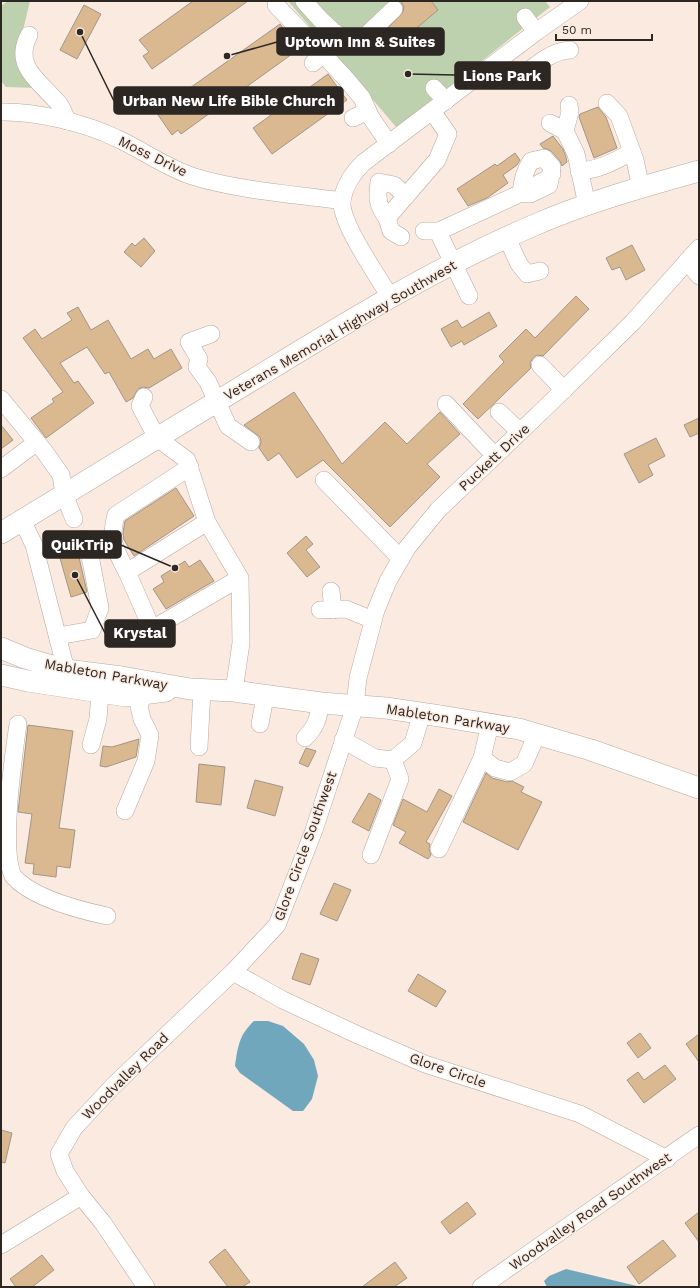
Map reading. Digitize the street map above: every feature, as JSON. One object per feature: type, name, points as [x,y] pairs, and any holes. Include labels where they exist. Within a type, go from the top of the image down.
[{"type":"main road","name":"Veterans Memorial Highway Southwest","points":[[2,531],[390,297],[453,262],[531,226],[587,205],[641,188],[698,175]]},
{"type":"main road","points":[[1,641],[25,658]]},
{"type":"main road","name":"Mableton Parkway","points":[[1,648],[25,658],[66,670],[122,676],[196,690]]},
{"type":"main road","name":"Mableton Parkway","points":[[1,675],[28,682],[126,696],[196,690],[234,691],[321,703],[422,713],[490,724],[519,729],[591,750],[699,788]]},
{"type":"street","points":[[304,1],[334,32],[356,45],[394,9]]},
{"type":"street","points":[[390,297],[350,228],[344,211],[342,201],[349,180],[362,163],[389,144],[422,115],[446,101],[472,74],[580,1]]},
{"type":"street","points":[[276,5],[318,59],[358,93],[360,114],[389,144]]},
{"type":"street","points":[[525,17],[536,32]]},
{"type":"street","points":[[29,35],[25,44],[24,56],[28,70],[60,105],[67,121]]},
{"type":"street","points":[[521,76],[541,61],[562,50],[570,50]]},
{"type":"street","points":[[434,88],[446,101]]},
{"type":"street","points":[[607,103],[620,116],[635,160],[641,188]]},
{"type":"street","points":[[569,105],[570,112],[558,127],[576,154],[587,205]]},
{"type":"street","name":"Moss Drive","points":[[7,112],[67,121],[100,131],[117,138],[175,169],[194,176],[229,185],[342,201]]},
{"type":"street","points":[[387,218],[437,160],[448,134],[422,115]]},
{"type":"street","points":[[580,171],[592,170],[616,161],[632,152]]},
{"type":"street","points":[[469,296],[441,238],[432,231],[521,193],[530,194],[550,186],[552,167],[544,158],[531,161],[523,177],[521,193]]},
{"type":"street","points":[[400,237],[391,231],[387,218],[380,209],[377,195],[379,182],[394,185],[406,196]]},
{"type":"street","points":[[507,238],[518,264],[527,274],[540,271]]},
{"type":"street","name":"Puckett Drive","points":[[354,706],[358,678],[376,610],[388,581],[407,548],[438,510],[633,322],[699,248]]},
{"type":"street","points":[[687,261],[699,276]]},
{"type":"street","points":[[210,334],[189,342],[199,359],[197,367],[208,382],[218,401],[228,426],[251,442]]},
{"type":"street","points":[[540,365],[564,390]]},
{"type":"street","points":[[144,397],[140,406],[156,438],[187,460],[207,522],[240,578],[241,643],[234,691]]},
{"type":"street","points":[[1,399],[37,442],[61,475],[64,494],[74,519]]},
{"type":"street","points":[[446,404],[495,456]]},
{"type":"street","points":[[499,412],[520,432]]},
{"type":"street","points":[[1,469],[37,442]]},
{"type":"street","points":[[190,467],[116,514],[112,527],[114,546],[152,629],[240,578]]},
{"type":"street","points":[[324,480],[401,559]]},
{"type":"street","points":[[22,520],[34,545],[66,670]]},
{"type":"street","points":[[127,572],[207,522]]},
{"type":"street","points":[[58,636],[92,630],[100,608],[91,561],[84,539]]},
{"type":"street","points":[[331,591],[326,610],[346,609],[373,620]]},
{"type":"street","points":[[196,690],[198,747]]},
{"type":"street","points":[[91,745],[98,719],[100,693]]},
{"type":"street","points":[[125,812],[146,761],[150,735],[142,719],[139,706],[143,694]]},
{"type":"street","points":[[260,724],[265,696]]},
{"type":"street","points":[[305,738],[313,730],[318,720],[321,703]]},
{"type":"street","name":"Glore Circle Southwest","points":[[233,972],[277,925],[314,830],[354,706]]},
{"type":"street","points":[[343,740],[375,758],[393,760],[412,743],[422,713]]},
{"type":"street","points":[[18,724],[3,818],[5,858],[13,875],[31,891],[83,910],[107,916]]},
{"type":"street","points":[[439,849],[482,758],[490,724]]},
{"type":"street","points":[[482,758],[495,768],[510,772],[524,764],[536,734]]},
{"type":"street","points":[[371,855],[400,779],[393,760]]},
{"type":"street","name":"Glore Circle","points":[[233,972],[283,1000],[405,1056],[425,1064],[580,1114],[667,1159]]},
{"type":"street","name":"Woodvalley Road","points":[[146,1287],[103,1223],[81,1196],[65,1171],[60,1154],[74,1128],[113,1086],[233,972]]},
{"type":"street","name":"Woodvalley Road Southwest","points":[[481,1287],[667,1159],[699,1135]]},
{"type":"street","points":[[1,1245],[81,1196]]},
{"type":"green space","points":[[8,1],[30,1],[20,43],[37,88],[6,87],[1,81],[1,6]]},
{"type":"green space","points":[[288,1],[545,1],[550,7],[397,128]]},
{"type":"water","points":[[254,1021],[268,1021],[283,1026],[304,1044],[314,1060],[318,1076],[312,1099],[303,1111],[293,1111],[240,1073],[235,1066],[237,1052],[242,1036]]},
{"type":"water","points":[[566,1269],[642,1287],[547,1287],[544,1281],[549,1276]]},
{"type":"building","points":[[193,1],[248,1],[152,69],[143,56],[149,52],[139,40]]},
{"type":"building","points":[[400,1],[431,1],[438,10],[399,43],[387,29],[403,12],[404,6]]},
{"type":"building","points":[[84,5],[101,14],[77,59],[60,50]]},
{"type":"building","points":[[280,24],[299,49],[181,134],[178,130],[172,135],[156,112]]},
{"type":"building","points":[[328,74],[347,100],[272,154],[253,128]]},
{"type":"building","points":[[598,107],[606,117],[617,148],[594,158],[579,117],[580,114]]},
{"type":"building","points":[[553,136],[563,149],[566,157],[567,162],[562,166],[560,161],[551,151],[543,148],[540,144]]},
{"type":"building","points":[[515,153],[520,160],[517,165],[503,175],[508,183],[487,198],[468,206],[457,189],[495,164],[497,166]]},
{"type":"building","points":[[144,238],[155,251],[141,267],[124,252],[132,243],[135,246]]},
{"type":"building","points":[[632,245],[645,270],[626,280],[620,267],[612,270],[606,258]]},
{"type":"building","points":[[576,296],[589,309],[543,356],[537,355],[533,358],[530,363],[531,368],[478,419],[463,404],[504,362],[499,356],[526,329],[535,338]]},
{"type":"building","points":[[78,307],[91,330],[108,320],[131,359],[148,349],[154,359],[171,349],[182,368],[149,388],[143,387],[138,389],[133,398],[126,402],[109,372],[105,374],[87,347],[60,363],[74,383],[78,381],[94,403],[46,438],[31,418],[54,402],[52,399],[63,392],[23,338],[35,329],[42,339],[72,320],[67,313]]},
{"type":"building","points":[[489,312],[497,326],[464,345],[462,341],[451,347],[441,329],[457,320],[462,328]]},
{"type":"building","points":[[294,392],[342,464],[385,422],[407,444],[440,412],[460,434],[427,464],[440,477],[390,527],[323,460],[297,478],[279,453],[268,461],[259,448],[261,442],[260,437],[244,425]]},
{"type":"building","points":[[699,418],[699,433],[690,437],[684,425]]},
{"type":"building","points":[[1,425],[13,440],[1,449]]},
{"type":"building","points":[[656,438],[665,456],[648,465],[653,475],[639,483],[624,454]]},
{"type":"building","points":[[176,488],[194,516],[134,556],[124,540],[123,533],[125,521]]},
{"type":"building","points":[[306,536],[313,544],[306,550],[320,567],[307,577],[287,553]]},
{"type":"building","points":[[78,553],[87,592],[71,597],[60,558]]},
{"type":"building","points":[[200,560],[214,581],[166,609],[153,589],[164,582],[161,576],[185,561],[189,567]]},
{"type":"building","points":[[28,725],[73,731],[59,828],[75,830],[70,868],[57,866],[56,877],[33,874],[34,864],[25,863],[32,814],[18,812]]},
{"type":"building","points":[[139,739],[136,757],[106,767],[100,766],[103,746],[112,747]]},
{"type":"building","points":[[306,748],[316,751],[308,767],[299,763]]},
{"type":"building","points":[[199,764],[225,767],[221,805],[196,802]]},
{"type":"building","points":[[486,773],[492,778],[507,782],[512,781],[524,787],[521,792],[542,802],[518,850],[463,822]]},
{"type":"building","points":[[255,780],[283,787],[275,816],[247,808]]},
{"type":"building","points":[[439,789],[452,796],[426,842],[430,844],[429,849],[431,855],[428,859],[399,843],[406,832],[393,825],[403,799],[427,812]]},
{"type":"building","points":[[369,793],[381,800],[369,831],[352,822]]},
{"type":"building","points":[[334,883],[351,890],[337,921],[320,914]]},
{"type":"building","points":[[301,953],[319,959],[310,985],[292,979]]},
{"type":"building","points":[[418,974],[446,991],[436,1007],[408,991]]},
{"type":"building","points":[[640,1033],[651,1048],[638,1058],[627,1043]]},
{"type":"building","points":[[699,1034],[699,1062],[686,1044]]},
{"type":"building","points":[[665,1065],[676,1079],[644,1103],[627,1080],[638,1072],[644,1080]]},
{"type":"building","points":[[1,1130],[12,1133],[5,1163],[1,1162]]},
{"type":"building","points":[[467,1202],[476,1214],[450,1234],[441,1222]]},
{"type":"building","points":[[699,1212],[699,1242],[685,1223]]},
{"type":"building","points":[[663,1240],[676,1256],[639,1284],[627,1267]]},
{"type":"building","points":[[225,1249],[250,1282],[242,1287],[228,1287],[209,1262]]},
{"type":"building","points":[[42,1255],[54,1270],[32,1287],[16,1287],[10,1279]]},
{"type":"building","points":[[395,1262],[407,1278],[394,1287],[362,1287]]},
{"type":"place","name":"Urban New Life Bible Church","points":[[80,32]]},
{"type":"place","name":"Uptown Inn & Suites","points":[[227,56]]},
{"type":"place","name":"Lions Park","points":[[408,74]]},
{"type":"place","name":"QuikTrip","points":[[175,568]]},
{"type":"place","name":"Krystal","points":[[75,575]]}]
